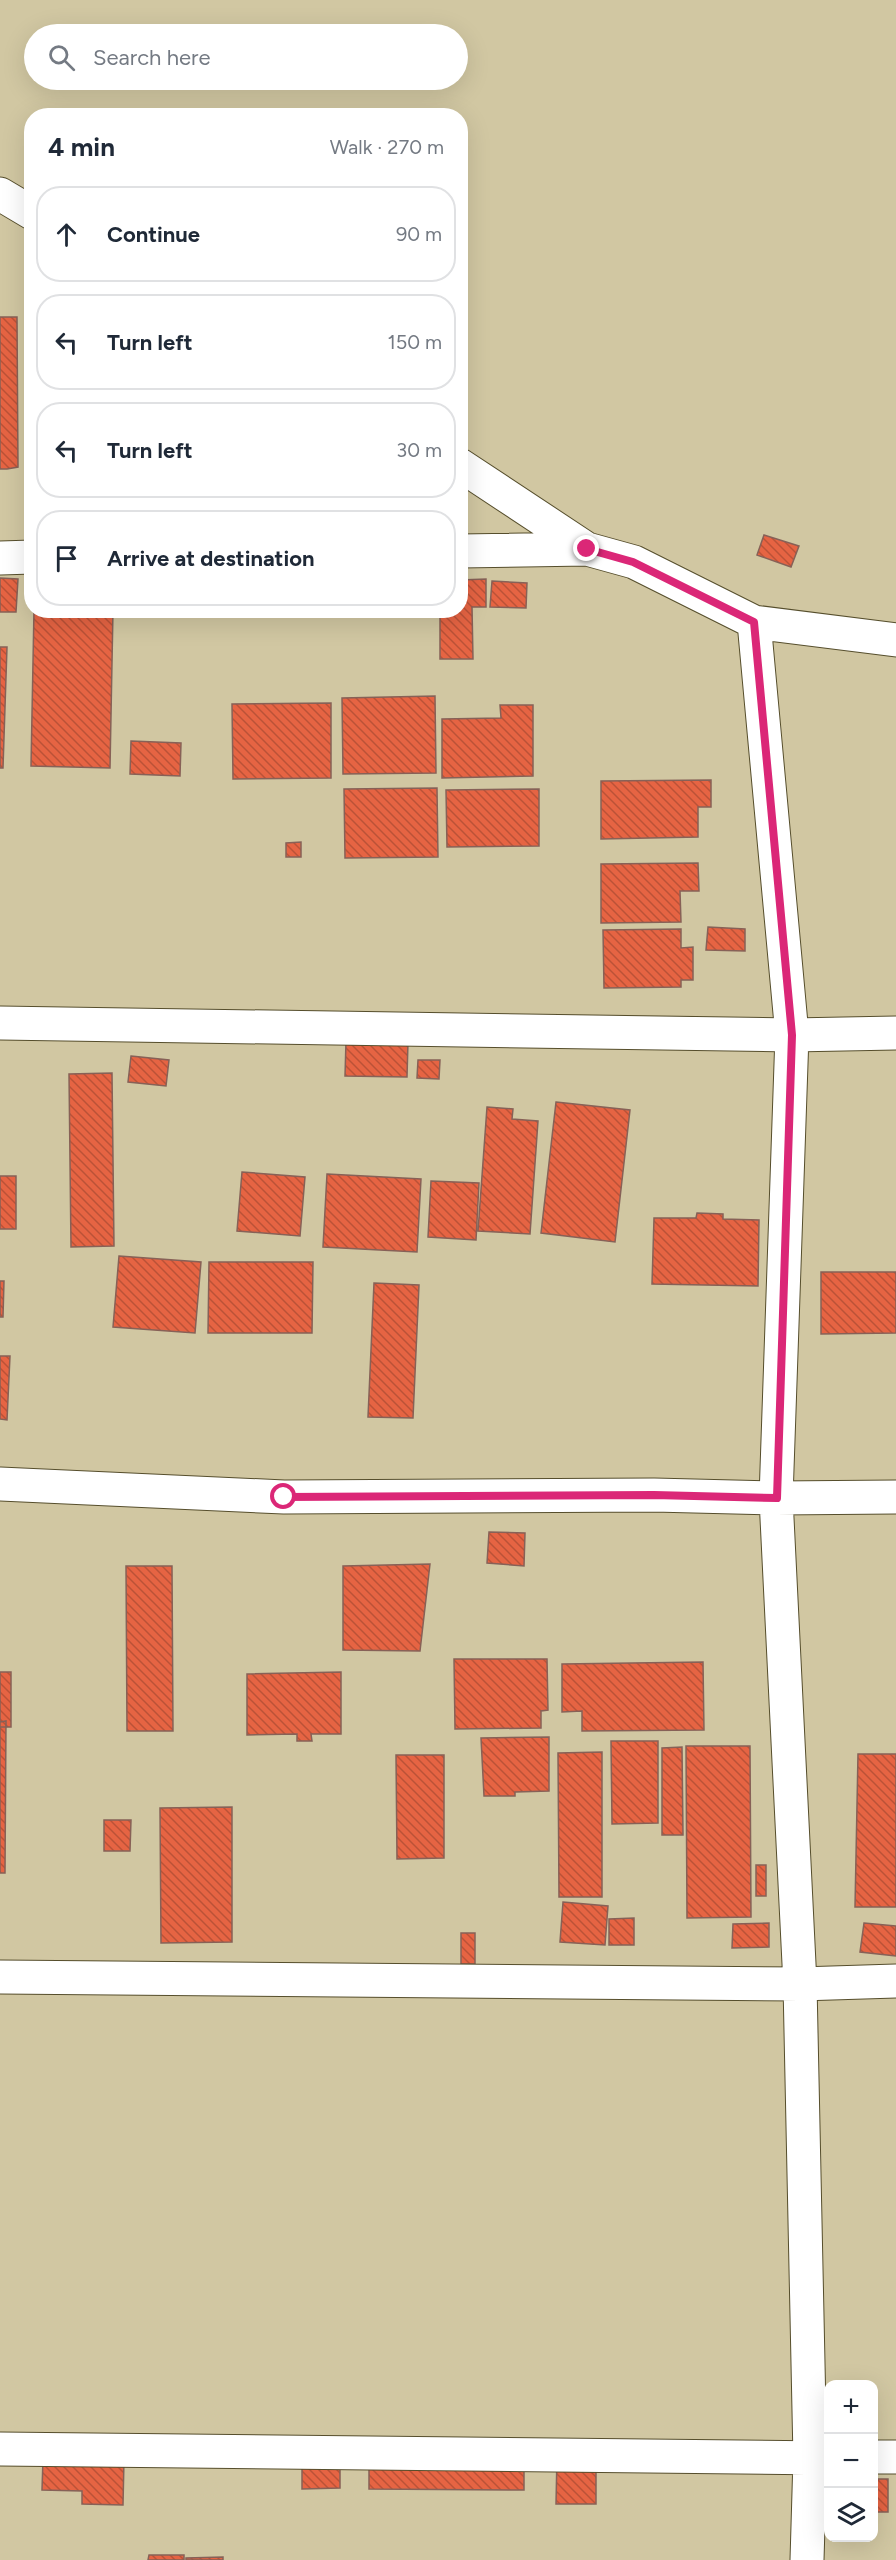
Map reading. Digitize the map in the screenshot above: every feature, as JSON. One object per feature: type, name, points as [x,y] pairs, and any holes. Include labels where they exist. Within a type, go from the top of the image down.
[{"type":"street","points":[[0,194],[24,208]]},
{"type":"street","points":[[468,470],[587,549]]},
{"type":"street","points":[[468,551],[587,549],[633,562],[754,622],[896,640]]},
{"type":"street","points":[[0,558],[24,557]]},
{"type":"street","points":[[754,622],[792,1035],[777,1498],[819,2458],[807,2560]]},
{"type":"street","points":[[0,1023],[792,1035],[896,1033]]},
{"type":"street","points":[[0,1484],[284,1497],[654,1495],[777,1498],[896,1497]]},
{"type":"street","points":[[0,1977],[800,1984],[896,1981]]},
{"type":"street","points":[[0,2449],[819,2458]]},
{"type":"street","points":[[878,2457],[896,2457]]},
{"type":"building","points":[[0,317],[17,317],[18,467],[7,469],[0,469]]},
{"type":"building","points":[[764,535],[799,546],[791,567],[757,555]]},
{"type":"building","points":[[0,578],[18,579],[16,612],[0,612]]},
{"type":"building","points":[[486,579],[486,607],[472,607],[473,659],[440,659],[440,618],[468,618],[468,580]]},
{"type":"building","points":[[492,581],[527,583],[526,608],[490,607]]},
{"type":"building","points":[[34,618],[113,618],[110,768],[31,766]]},
{"type":"building","points":[[0,647],[7,647],[3,768],[0,768]]},
{"type":"building","points":[[435,696],[436,773],[343,774],[342,698]]},
{"type":"building","points":[[331,703],[331,778],[233,779],[232,704]]},
{"type":"building","points":[[500,705],[533,705],[533,776],[442,778],[442,719],[501,718]]},
{"type":"building","points":[[131,741],[181,743],[180,776],[130,774]]},
{"type":"building","points":[[711,780],[711,807],[698,807],[698,837],[601,839],[601,781]]},
{"type":"building","points":[[437,788],[438,857],[345,858],[344,789]]},
{"type":"building","points":[[539,789],[539,846],[447,847],[446,790]]},
{"type":"building","points":[[301,842],[301,857],[286,857],[286,843]]},
{"type":"building","points":[[698,863],[699,891],[680,891],[681,922],[601,923],[601,864]]},
{"type":"building","points":[[708,927],[745,929],[745,951],[706,950]]},
{"type":"building","points":[[681,929],[681,948],[693,947],[693,980],[681,980],[681,987],[604,988],[603,930]]},
{"type":"building","points":[[346,1041],[408,1042],[407,1077],[345,1076]]},
{"type":"building","points":[[131,1056],[169,1060],[166,1086],[128,1082]]},
{"type":"building","points":[[418,1060],[440,1060],[439,1079],[417,1078]]},
{"type":"building","points":[[112,1073],[114,1246],[71,1247],[69,1074]]},
{"type":"building","points":[[556,1102],[630,1110],[615,1242],[541,1233]]},
{"type":"building","points":[[487,1107],[513,1109],[512,1119],[538,1121],[530,1234],[478,1231]]},
{"type":"building","points":[[242,1172],[305,1177],[300,1236],[237,1231]]},
{"type":"building","points":[[327,1174],[421,1179],[417,1252],[323,1247]]},
{"type":"building","points":[[0,1176],[16,1176],[16,1229],[0,1229]]},
{"type":"building","points":[[431,1181],[479,1183],[476,1240],[428,1237]]},
{"type":"building","points":[[697,1213],[723,1214],[723,1219],[759,1220],[758,1286],[652,1284],[654,1218],[696,1218]]},
{"type":"building","points":[[119,1256],[201,1262],[195,1333],[113,1327]]},
{"type":"building","points":[[209,1262],[313,1262],[312,1333],[208,1333]]},
{"type":"building","points":[[821,1272],[896,1272],[896,1333],[821,1334]]},
{"type":"building","points":[[0,1281],[4,1281],[3,1317],[0,1317]]},
{"type":"building","points":[[374,1283],[419,1285],[413,1418],[368,1417]]},
{"type":"building","points":[[0,1356],[10,1356],[7,1420],[0,1419]]},
{"type":"building","points":[[489,1532],[525,1533],[524,1566],[487,1563]]},
{"type":"building","points":[[430,1564],[420,1651],[343,1650],[343,1566]]},
{"type":"building","points":[[126,1566],[172,1566],[173,1731],[127,1731]]},
{"type":"building","points":[[454,1659],[547,1659],[548,1710],[541,1711],[541,1728],[455,1729]]},
{"type":"building","points":[[703,1662],[704,1730],[582,1731],[582,1711],[562,1712],[562,1664]]},
{"type":"building","points":[[0,1672],[11,1672],[11,1727],[0,1727]]},
{"type":"building","points":[[341,1672],[341,1734],[311,1734],[312,1741],[297,1741],[297,1734],[247,1735],[247,1674]]},
{"type":"building","points":[[6,1721],[5,1873],[0,1873],[0,1722]]},
{"type":"building","points":[[549,1737],[549,1791],[515,1792],[515,1796],[484,1796],[481,1738]]},
{"type":"building","points":[[611,1741],[658,1741],[658,1823],[612,1824]]},
{"type":"building","points":[[686,1746],[750,1746],[751,1917],[687,1918]]},
{"type":"building","points":[[682,1747],[683,1835],[662,1835],[662,1748]]},
{"type":"building","points":[[602,1752],[602,1897],[559,1897],[558,1753]]},
{"type":"building","points":[[858,1754],[896,1754],[896,1907],[855,1907]]},
{"type":"building","points":[[396,1755],[444,1755],[444,1858],[397,1859]]},
{"type":"building","points":[[232,1807],[232,1942],[161,1943],[160,1808]]},
{"type":"building","points":[[104,1820],[131,1820],[130,1851],[104,1851]]},
{"type":"building","points":[[756,1865],[766,1865],[766,1896],[756,1896]]},
{"type":"building","points":[[563,1902],[608,1906],[605,1945],[560,1942]]},
{"type":"building","points":[[634,1918],[634,1945],[609,1945],[609,1919]]},
{"type":"building","points":[[769,1923],[769,1947],[732,1948],[733,1924]]},
{"type":"building","points":[[864,1923],[896,1926],[896,1956],[860,1952]]},
{"type":"building","points":[[461,1933],[475,1933],[475,1964],[461,1964]]},
{"type":"building","points":[[557,2456],[596,2456],[596,2504],[556,2504]]},
{"type":"building","points":[[340,2458],[340,2488],[302,2489],[302,2459]]},
{"type":"building","points":[[43,2459],[124,2460],[123,2505],[82,2504],[82,2491],[42,2490]]},
{"type":"building","points":[[369,2461],[524,2461],[524,2490],[369,2489]]},
{"type":"building","points":[[878,2479],[888,2479],[888,2512],[878,2512]]},
{"type":"building","points":[[149,2555],[184,2555],[184,2560],[148,2560]]},
{"type":"building","points":[[223,2557],[223,2560],[186,2560],[186,2558]]},
{"type":"route","points":[[284,1497],[654,1495],[777,1498],[792,1035],[754,622],[633,562],[587,549]]}]
